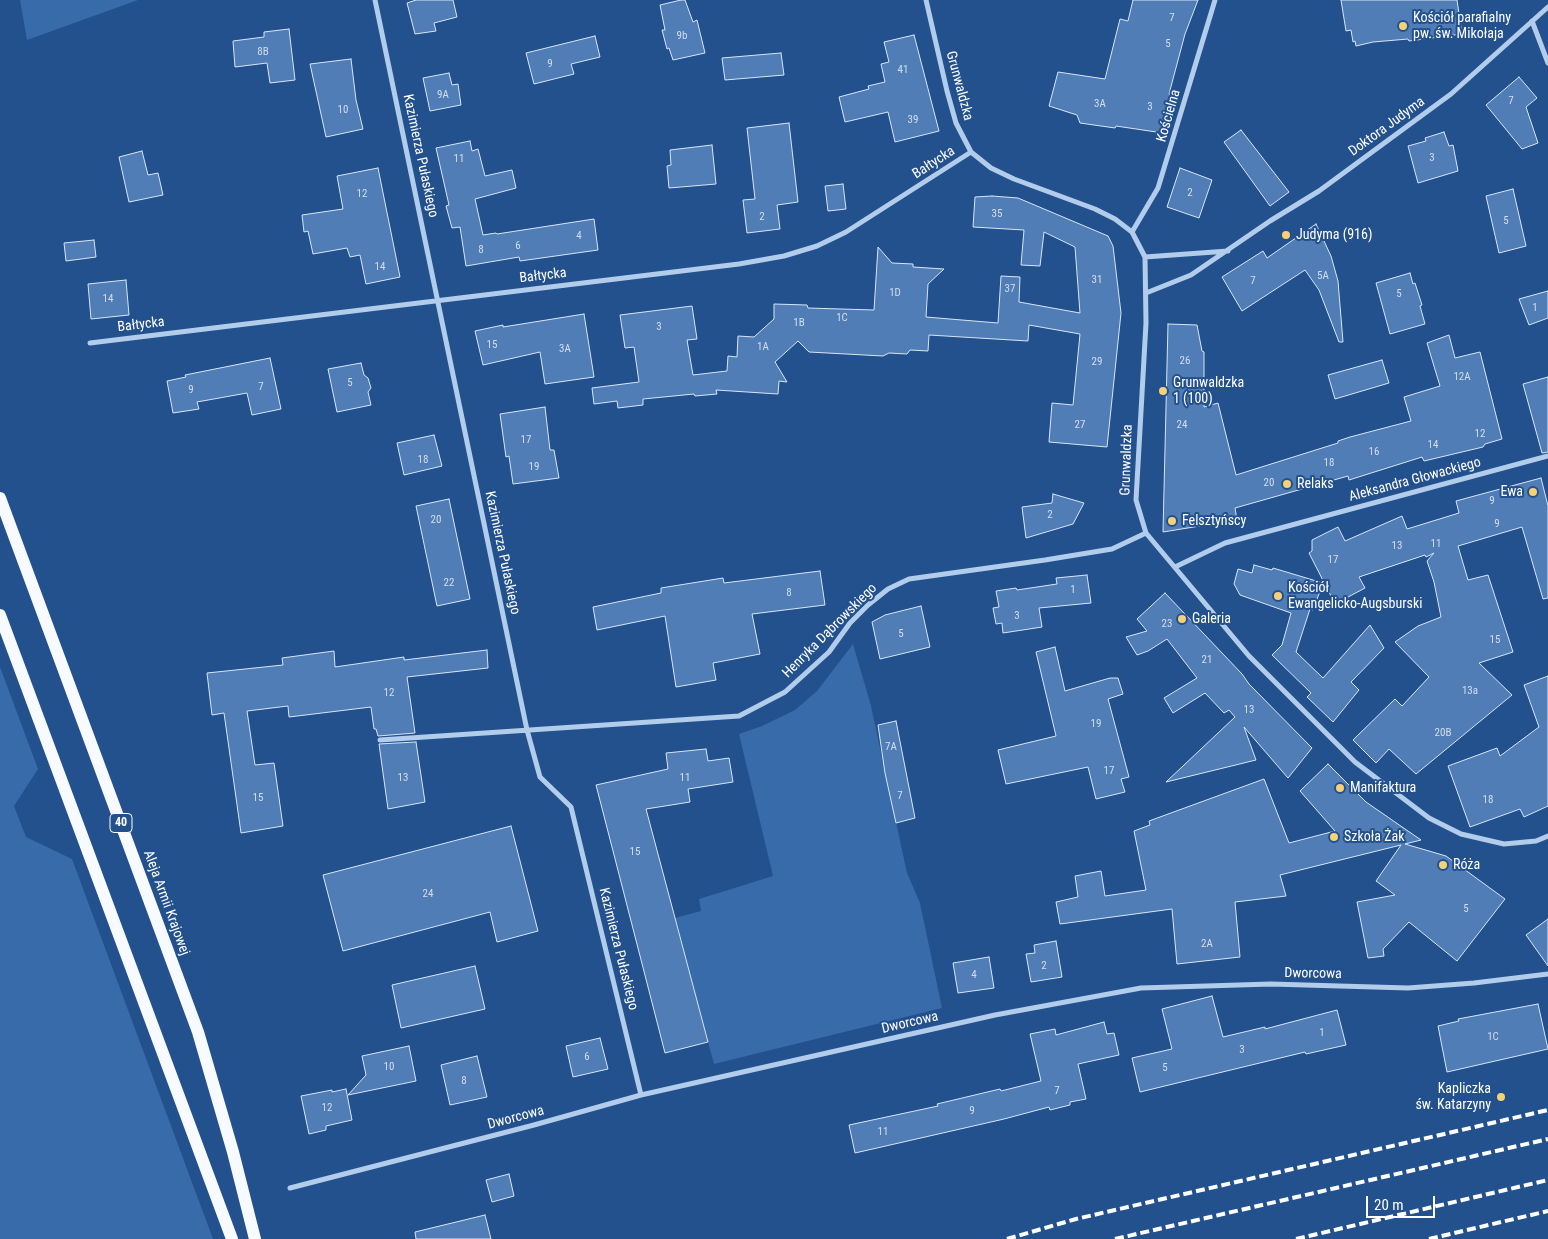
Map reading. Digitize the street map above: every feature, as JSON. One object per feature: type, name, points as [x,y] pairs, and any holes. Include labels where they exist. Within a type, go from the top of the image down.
[{"type":"main road","name":"Aleja Armii Krajowej","points":[[0,498],[198,1032],[255,1239]]},
{"type":"main road","points":[[0,615],[232,1239]]},
{"type":"street","name":"Kazimierza Pułaskiego","points":[[374,0],[527,730],[540,777],[571,807],[642,1095]]},
{"type":"street","name":"Grunwaldzka","points":[[926,0],[956,123],[971,152],[991,168],[1014,179],[1095,208],[1115,220],[1132,232],[1145,257],[1146,293],[1136,500],[1146,533],[1249,656],[1354,762],[1429,818],[1460,834],[1504,844],[1536,841],[1548,836]]},
{"type":"street","name":"Kościelna","points":[[1132,232],[1158,188],[1216,0]]},
{"type":"street","name":"Doktora Judyma","points":[[1146,293],[1191,275],[1270,221],[1320,191],[1451,94],[1548,7]]},
{"type":"street","points":[[1532,21],[1548,63]]},
{"type":"street","name":"Bałtycka","points":[[90,343],[739,264],[784,256],[817,246],[846,232],[971,152]]},
{"type":"street","name":"Doktora Judyma","points":[[1145,257],[1228,250]]},
{"type":"street","name":"Aleksandra Głowackiego","points":[[1175,566],[1225,543],[1548,456]]},
{"type":"street","name":"Henryka Dąbrowskiego","points":[[380,740],[739,716],[785,692],[829,652],[850,623],[868,606],[888,589],[909,579],[1112,549],[1146,533]]},
{"type":"street","name":"Dworcowa","points":[[290,1188],[642,1095],[995,1015],[1142,988],[1271,984],[1408,988],[1474,984],[1548,974]]},
{"type":"shaded area","points":[[20,0],[138,0],[27,40]]},
{"type":"shaded area","points":[[853,644],[871,706],[907,873],[920,903],[942,1008],[714,1064],[675,918],[701,911],[699,899],[773,876],[739,734],[762,726],[795,710],[817,691]]},
{"type":"shaded area","points":[[0,667],[38,769],[14,806],[26,837],[72,859],[213,1239],[0,1239]]},
{"type":"building","points":[[416,0],[453,0],[457,17],[434,23],[436,31],[415,34],[407,3]]},
{"type":"building","points":[[685,0],[693,22],[697,20],[705,53],[673,60],[669,48],[667,49],[662,30],[665,30],[660,5]]},
{"type":"building","points":[[1133,0],[1198,0],[1185,34],[1169,94],[1172,94],[1168,120],[1165,120],[1163,133],[1080,123],[1077,115],[1049,106],[1058,72],[1105,79],[1120,19],[1128,21]]},
{"type":"building","name":"Kościół parafialny pw. św. Mikołaja","points":[[1341,0],[1457,0],[1462,34],[1409,41],[1408,39],[1373,42],[1356,46],[1355,41],[1353,42],[1351,30],[1346,31]]},
{"type":"building","points":[[289,29],[295,80],[270,83],[267,63],[235,67],[233,41],[264,37],[264,32]]},
{"type":"building","points":[[914,35],[939,131],[895,142],[888,112],[845,122],[839,97],[869,89],[868,86],[885,82],[881,64],[889,62],[884,42]]},
{"type":"building","points":[[595,36],[600,57],[571,64],[574,74],[534,84],[526,53]]},
{"type":"building","points":[[781,53],[784,75],[725,80],[722,58]]},
{"type":"building","points":[[351,59],[356,100],[363,129],[326,137],[310,64]]},
{"type":"building","points":[[449,73],[452,85],[458,84],[461,105],[430,111],[423,78]]},
{"type":"building","points":[[1519,77],[1537,98],[1526,107],[1538,143],[1522,149],[1486,105]]},
{"type":"building","points":[[789,123],[798,202],[777,205],[780,229],[747,233],[743,200],[755,199],[747,128]]},
{"type":"building","points":[[1241,130],[1289,192],[1270,206],[1224,142]]},
{"type":"building","points":[[1444,132],[1449,146],[1453,145],[1458,171],[1418,183],[1408,146],[1426,141],[1425,138]]},
{"type":"building","points":[[470,141],[472,151],[478,149],[485,176],[512,170],[516,188],[475,199],[483,235],[594,219],[598,250],[520,261],[519,257],[466,266],[460,227],[452,228],[446,206],[449,205],[436,148]]},
{"type":"building","points":[[712,145],[716,184],[669,188],[667,166],[671,165],[670,150]]},
{"type":"building","points":[[142,151],[148,175],[158,173],[163,195],[129,202],[119,157]]},
{"type":"building","points":[[378,168],[400,277],[366,284],[360,255],[350,257],[347,248],[313,254],[308,231],[304,232],[302,215],[343,209],[337,176]]},
{"type":"building","points":[[1180,168],[1212,180],[1199,218],[1167,207]]},
{"type":"building","points":[[843,184],[846,209],[828,211],[825,186]]},
{"type":"building","points":[[1513,189],[1526,246],[1499,253],[1486,196]]},
{"type":"building","points":[[975,197],[1018,198],[1108,236],[1113,246],[1121,313],[1107,447],[1049,442],[1052,403],[1073,405],[1080,334],[1029,325],[1028,341],[929,335],[928,351],[910,350],[907,354],[889,353],[883,356],[809,352],[798,341],[775,362],[787,382],[779,381],[778,394],[716,390],[717,394],[695,396],[694,394],[643,399],[643,405],[618,408],[617,401],[594,404],[592,388],[639,382],[634,347],[625,348],[620,315],[692,306],[697,339],[687,340],[693,375],[727,371],[728,356],[737,357],[738,336],[754,337],[774,319],[774,304],[807,305],[808,308],[874,310],[878,247],[892,263],[913,264],[913,267],[944,269],[928,284],[926,317],[998,323],[1001,276],[1020,277],[1019,302],[1080,313],[1075,247],[1044,232],[1040,266],[1021,265],[1024,230],[973,227]]},
{"type":"building","points":[[1316,224],[1331,256],[1338,281],[1343,342],[1339,342],[1319,290],[1305,270],[1242,311],[1222,277],[1263,251],[1267,258]]},
{"type":"building","points":[[94,240],[96,257],[66,261],[64,243]]},
{"type":"building","points":[[1410,273],[1422,305],[1420,306],[1425,324],[1390,334],[1376,283]]},
{"type":"building","points":[[126,280],[129,315],[91,319],[88,284]]},
{"type":"building","points":[[1548,291],[1548,318],[1529,325],[1519,299]]},
{"type":"building","points":[[584,314],[594,377],[545,384],[540,352],[483,365],[475,331],[503,325],[503,327]]},
{"type":"building","points":[[1168,324],[1197,325],[1202,351],[1204,352],[1204,407],[1218,403],[1236,475],[1338,443],[1338,441],[1350,437],[1411,421],[1404,397],[1440,386],[1427,343],[1449,335],[1455,358],[1480,352],[1502,439],[1485,444],[1483,447],[1424,461],[1422,457],[1349,480],[1348,476],[1235,508],[1237,520],[1163,532]]},
{"type":"building","points":[[270,358],[281,409],[252,415],[247,393],[197,402],[199,409],[173,413],[167,381],[186,377],[185,375]]},
{"type":"building","points":[[1382,360],[1389,383],[1335,399],[1328,375]]},
{"type":"building","points":[[361,363],[364,375],[368,378],[371,388],[368,392],[371,405],[337,412],[328,369]]},
{"type":"building","points":[[1548,377],[1548,452],[1542,453],[1523,384]]},
{"type":"building","points":[[545,407],[550,450],[554,450],[559,478],[513,484],[509,456],[506,457],[500,414]]},
{"type":"building","points":[[434,435],[442,466],[404,475],[397,443]]},
{"type":"building","points":[[1541,478],[1548,506],[1548,598],[1543,599],[1522,527],[1458,546],[1468,580],[1488,575],[1513,652],[1479,663],[1512,695],[1416,774],[1389,749],[1376,763],[1353,740],[1395,699],[1402,706],[1429,677],[1395,642],[1418,626],[1441,617],[1434,582],[1427,561],[1434,553],[1359,577],[1365,588],[1335,604],[1309,553],[1312,551],[1312,540],[1338,527],[1345,541],[1402,516],[1407,529],[1459,513],[1456,501]]},
{"type":"building","points":[[1053,494],[1084,503],[1073,524],[1026,538],[1022,507],[1052,503]]},
{"type":"building","points":[[449,499],[470,599],[437,606],[416,506]]},
{"type":"building","points":[[1254,565],[1272,570],[1273,568],[1323,583],[1313,610],[1310,609],[1296,652],[1323,678],[1370,625],[1384,648],[1351,682],[1359,690],[1333,722],[1307,697],[1311,693],[1272,655],[1282,645],[1291,613],[1240,595],[1234,584],[1238,569],[1252,573]]},
{"type":"building","points":[[820,571],[825,605],[752,614],[760,654],[713,663],[716,680],[676,687],[665,616],[597,630],[593,607],[661,593],[661,588],[723,578],[724,583]]},
{"type":"building","points":[[1087,575],[1091,603],[1039,608],[1042,627],[1003,633],[1002,623],[996,624],[993,608],[999,607],[996,591],[1057,584],[1056,578]]},
{"type":"building","points":[[1165,593],[1242,674],[1249,684],[1312,748],[1288,778],[1244,727],[1256,760],[1166,782],[1235,717],[1229,710],[1224,713],[1205,693],[1173,713],[1164,698],[1197,678],[1167,639],[1148,651],[1137,655],[1126,637],[1147,631],[1137,619]]},
{"type":"building","points":[[921,606],[930,647],[880,659],[872,622],[885,615]]},
{"type":"building","points":[[1055,647],[1065,691],[1110,678],[1118,678],[1123,694],[1108,699],[1129,777],[1121,779],[1125,792],[1096,799],[1088,767],[1006,784],[998,750],[1056,736],[1036,652]]},
{"type":"building","points":[[487,650],[488,668],[407,677],[415,733],[378,736],[376,729],[374,729],[371,707],[289,717],[288,706],[247,711],[255,765],[274,763],[283,826],[241,833],[224,713],[212,715],[207,673],[283,665],[282,658],[334,651],[335,667],[404,657],[404,660]]},
{"type":"building","points":[[1548,676],[1548,806],[1524,817],[1520,809],[1470,827],[1448,766],[1497,748],[1500,756],[1539,727],[1524,685]]},
{"type":"building","points":[[896,721],[915,818],[896,823],[885,773],[878,725]]},
{"type":"building","points":[[416,742],[425,802],[388,809],[379,744]]},
{"type":"building","points":[[706,749],[708,761],[729,758],[733,782],[688,789],[690,802],[646,809],[708,1042],[665,1053],[596,785],[668,769],[666,753]]},
{"type":"building","points":[[1328,764],[1366,802],[1421,840],[1405,844],[1446,856],[1505,899],[1457,961],[1409,922],[1383,949],[1384,956],[1368,958],[1357,902],[1395,895],[1376,881],[1401,845],[1280,875],[1286,896],[1235,902],[1240,957],[1177,964],[1172,909],[1060,924],[1056,902],[1078,897],[1075,876],[1101,871],[1105,896],[1146,890],[1134,831],[1150,825],[1149,821],[1264,779],[1289,843],[1335,831],[1300,791]]},
{"type":"building","points":[[511,826],[538,931],[497,942],[490,912],[343,951],[323,875]]},
{"type":"building","points":[[1548,919],[1548,966],[1526,935]]},
{"type":"building","points":[[1056,941],[1062,977],[1031,982],[1026,954],[1035,953],[1034,945]]},
{"type":"building","points":[[989,957],[994,988],[958,993],[953,963]]},
{"type":"building","points":[[475,966],[485,1009],[401,1028],[392,985]]},
{"type":"building","points":[[1212,996],[1223,1037],[1265,1027],[1265,1029],[1337,1010],[1346,1045],[1306,1054],[1305,1052],[1140,1092],[1132,1058],[1172,1049],[1162,1009]]},
{"type":"building","points":[[1538,1004],[1548,1049],[1447,1072],[1438,1026],[1459,1021],[1458,1019]]},
{"type":"building","points":[[1104,1022],[1107,1034],[1114,1033],[1119,1055],[1078,1064],[1086,1099],[1070,1102],[1070,1105],[1050,1110],[1049,1107],[855,1153],[849,1125],[1041,1081],[1030,1034],[1055,1029],[1056,1035]]},
{"type":"building","points":[[600,1038],[608,1069],[573,1077],[566,1046]]},
{"type":"building","points":[[409,1046],[416,1081],[348,1095],[366,1075],[362,1056]]},
{"type":"building","points":[[477,1056],[487,1097],[450,1105],[441,1065]]},
{"type":"building","points":[[346,1089],[352,1120],[326,1126],[326,1130],[309,1134],[301,1096]]},
{"type":"building","points":[[509,1174],[514,1196],[492,1202],[486,1180]]},
{"type":"building","points":[[485,1215],[491,1239],[416,1239],[415,1232]]},
{"type":"railway","points":[[1007,1239],[1076,1219],[1548,1110]]},
{"type":"railway","points":[[1115,1239],[1548,1139]]},
{"type":"railway","points":[[1296,1239],[1548,1180]]},
{"type":"railway","points":[[1429,1239],[1548,1211]]},
{"type":"place","name":"Kościół parafialny pw. św. Mikołaja","points":[[1403,26]]},
{"type":"place","name":"Judyma (916)","points":[[1286,235]]},
{"type":"place","name":"Grunwaldzka 1 (100)","points":[[1163,391]]},
{"type":"place","name":"Relaks","points":[[1287,484]]},
{"type":"place","name":"Ewa","points":[[1533,492]]},
{"type":"place","name":"Felsztyńscy","points":[[1172,521]]},
{"type":"place","name":"Kościół Ewangelicko-Augsburski","points":[[1278,596]]},
{"type":"place","name":"Galeria","points":[[1182,619]]},
{"type":"place","name":"Manifaktura","points":[[1340,788]]},
{"type":"place","name":"Szkoła Żak","points":[[1334,837]]},
{"type":"place","name":"Róża","points":[[1443,865]]},
{"type":"place","name":"Kapliczka św. Katarzyny","points":[[1501,1097]]}]
